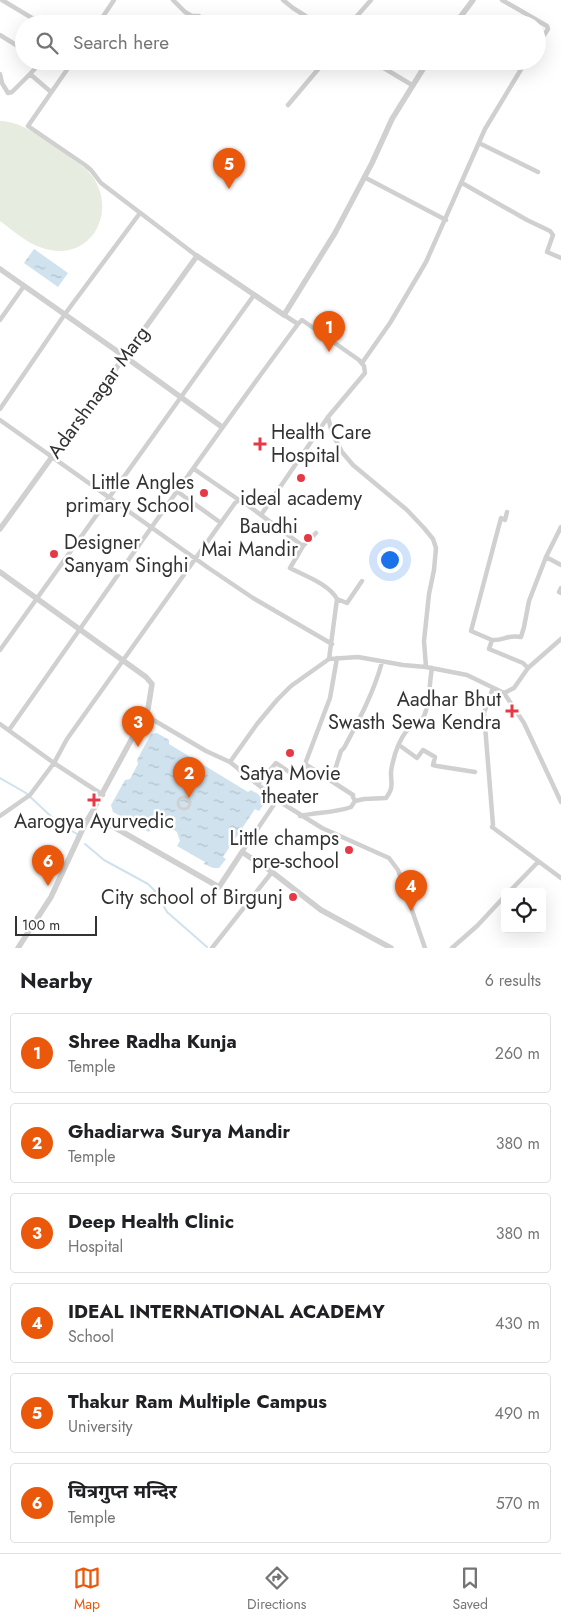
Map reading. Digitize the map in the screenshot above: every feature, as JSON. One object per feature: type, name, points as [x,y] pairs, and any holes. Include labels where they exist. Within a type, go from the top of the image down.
[{"type":"street","points":[[2,0],[27,15]]},
{"type":"street","points":[[104,15],[114,0]]},
{"type":"street","points":[[173,0],[184,12],[190,15]]},
{"type":"street","points":[[283,0],[304,15]]},
{"type":"street","points":[[358,15],[371,0]]},
{"type":"street","points":[[461,15],[473,0]]},
{"type":"street","points":[[502,0],[528,15]]},
{"type":"street","points":[[0,35],[15,44]]},
{"type":"street","points":[[0,74],[2,83],[8,93],[12,92],[33,70]]},
{"type":"street","points":[[67,70],[28,126],[85,165],[101,183],[197,256],[298,324]]},
{"type":"street","points":[[288,105],[317,70]]},
{"type":"street","points":[[387,70],[412,85]]},
{"type":"street","points":[[284,314],[335,233],[392,120],[422,70]]},
{"type":"street","points":[[362,363],[390,323],[426,262],[479,143],[494,113],[520,70]]},
{"type":"street","points":[[30,74],[51,92]]},
{"type":"street","points":[[479,143],[538,172]]},
{"type":"street","points":[[364,177],[446,220]]},
{"type":"street","points":[[462,183],[550,231],[553,235],[547,252],[561,258]]},
{"type":"street","points":[[0,409],[65,314],[140,212]]},
{"type":"street","name":"Adarshnagar Marg","points":[[0,530],[197,256]]},
{"type":"street","points":[[0,269],[222,427]]},
{"type":"street","points":[[0,320],[24,286]]},
{"type":"street","points":[[0,650],[254,295]]},
{"type":"street","points":[[9,730],[222,427],[302,320],[362,363],[365,373],[328,417],[261,515]]},
{"type":"street","points":[[300,816],[340,811],[351,807],[355,801],[364,799],[386,798],[392,791],[392,778],[390,774],[395,753],[406,733],[411,727],[419,724],[422,720],[428,704],[429,668],[424,641],[436,548],[433,539],[407,510],[354,465],[342,452],[332,433],[328,417]]},
{"type":"street","points":[[0,420],[195,559],[253,598],[332,644]]},
{"type":"street","points":[[194,468],[303,546]]},
{"type":"street","points":[[178,492],[221,523]]},
{"type":"street","points":[[0,816],[28,797],[54,763],[67,739],[238,500]]},
{"type":"street","points":[[507,512],[505,520],[501,518],[471,631],[492,640],[497,641],[514,635],[521,637],[529,601],[546,557],[561,527]]},
{"type":"street","points":[[316,533],[303,546],[290,568],[322,585],[337,598],[347,603],[362,581]]},
{"type":"street","points":[[546,557],[561,565]]},
{"type":"street","points":[[0,572],[123,660],[146,677],[152,684],[148,709],[103,795],[85,824],[51,897],[18,948]]},
{"type":"street","points":[[561,588],[559,592],[561,593]]},
{"type":"street","points":[[329,659],[337,598]]},
{"type":"street","points":[[504,693],[514,688],[528,668],[561,639]]},
{"type":"street","points":[[492,640],[489,648],[523,662],[528,668]]},
{"type":"street","points":[[230,762],[257,724],[291,686],[329,659],[358,657],[466,676],[504,693],[524,723],[561,802]]},
{"type":"street","points":[[337,658],[330,698],[305,764],[353,795],[352,797],[355,801]]},
{"type":"street","points":[[330,780],[332,779],[341,751],[362,714],[382,662]]},
{"type":"street","points":[[493,688],[484,712],[490,766],[492,827],[561,878]]},
{"type":"street","points":[[144,715],[206,751],[230,762],[276,800],[300,816],[389,858],[398,870],[424,948]]},
{"type":"street","points":[[0,724],[103,795]]},
{"type":"street","points":[[399,745],[417,758],[424,750],[435,757],[433,765],[475,772]]},
{"type":"street","points":[[258,784],[276,763],[295,776],[307,766]]},
{"type":"street","points":[[185,796],[189,799],[190,804],[187,809],[182,810],[178,807],[177,802],[180,798],[185,796]]},
{"type":"street","points":[[91,814],[219,887],[276,800]]},
{"type":"street","points":[[242,852],[272,872],[321,910],[390,948]]},
{"type":"street","points":[[512,888],[538,862]]},
{"type":"street","points":[[212,948],[272,872]]},
{"type":"street","points":[[452,948],[501,900]]},
{"type":"shaded area","points":[[0,121],[22,126],[45,139],[86,169],[96,182],[101,197],[102,212],[98,225],[91,237],[80,246],[66,250],[50,250],[36,246],[0,221]]},
{"type":"water","points":[[34,249],[68,273],[58,287],[24,263]]},
{"type":"water","points":[[157,733],[169,740],[169,744],[248,792],[251,790],[263,797],[264,804],[259,811],[255,809],[223,857],[226,859],[219,868],[213,868],[204,864],[205,862],[177,846],[180,841],[177,832],[163,823],[154,825],[149,832],[113,812],[111,805],[125,780],[130,779],[138,764],[137,760],[151,734]]},
{"type":"waterway","points":[[0,778],[26,793],[56,821],[77,834]]},
{"type":"waterway","points":[[85,844],[104,860],[148,884],[155,891],[167,912],[207,947]]},
{"type":"place","name":"Thakur Ram Multiple Campus","points":[[229,189]]},
{"type":"place","name":"Shree Radha Kunja","points":[[329,352]]},
{"type":"place","name":"Health Care Hospital","points":[[260,444]]},
{"type":"place","name":"ideal academy","points":[[301,478]]},
{"type":"place","name":"Little Angles primary School","points":[[204,493]]},
{"type":"place","name":"Baudhi Mai Mandir","points":[[308,538]]},
{"type":"place","name":"Designer Sanyam Singhi","points":[[54,554]]},
{"type":"place","name":"Aadhar Bhut Swasth Sewa Kendra","points":[[512,711]]},
{"type":"place","name":"Deep Health Clinic","points":[[138,747]]},
{"type":"place","name":"Satya Movie theater","points":[[290,753]]},
{"type":"place","name":"Ghadiarwa Surya Mandir","points":[[189,798]]},
{"type":"place","name":"Aarogya Ayurvedic","points":[[94,800]]},
{"type":"place","name":"Little champs pre-school","points":[[349,850]]},
{"type":"place","name":"चित्रगुप्त मन्दिर","points":[[48,886]]},
{"type":"place","name":"City school of Birgunj","points":[[293,897]]},
{"type":"place","name":"IDEAL INTERNATIONAL ACADEMY","points":[[411,911]]}]
